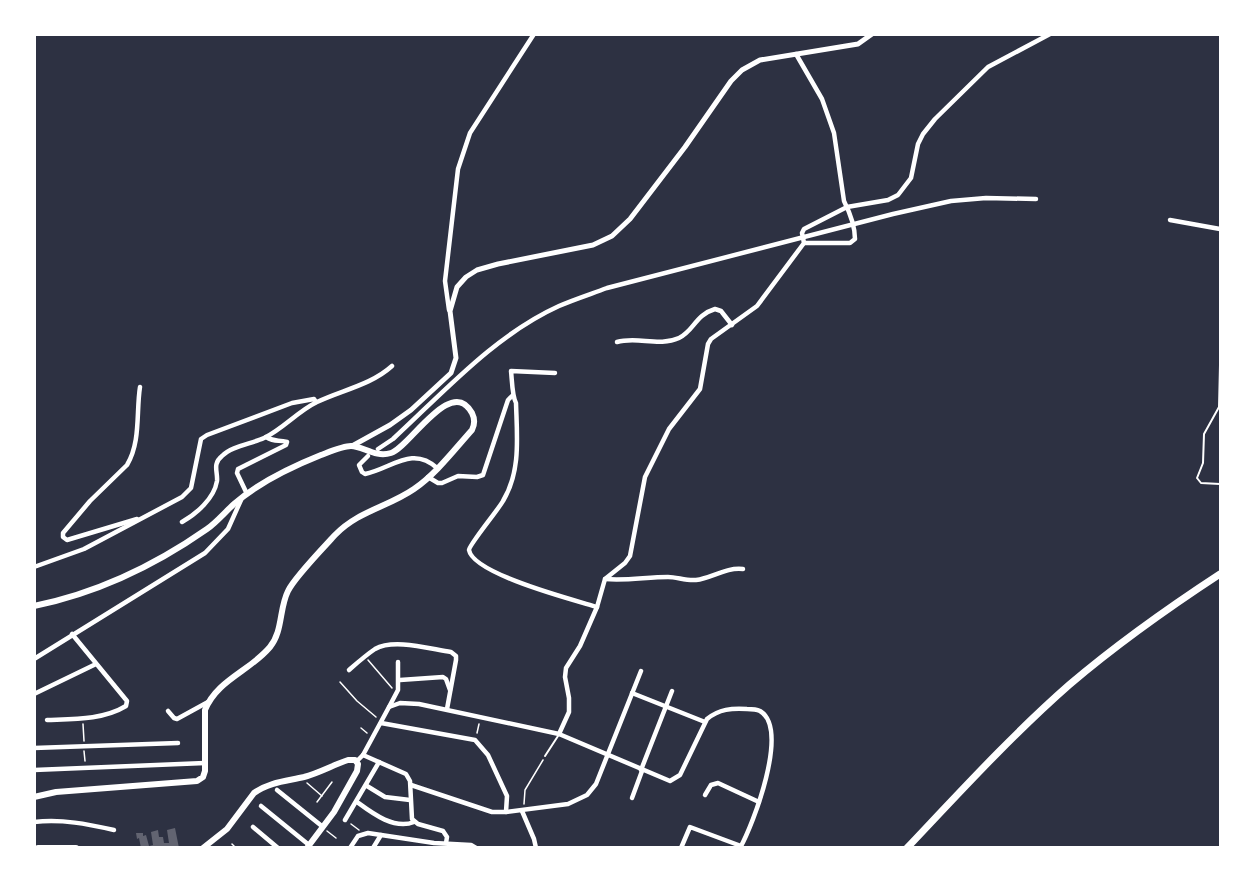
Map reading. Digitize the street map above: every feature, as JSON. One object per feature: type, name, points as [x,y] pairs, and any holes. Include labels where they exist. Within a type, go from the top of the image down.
[{"type":"main road","points":[[34,606],[68,599],[95,590],[145,568],[210,526],[244,496],[263,483],[311,460],[351,446],[378,454],[388,454],[398,450],[434,413],[446,404],[455,402],[464,405],[474,417],[475,424],[472,430],[428,477],[406,494],[357,517],[337,534],[289,588],[283,603],[276,639],[269,649],[216,691],[208,702],[205,710],[205,771],[203,777],[197,781],[56,792],[34,797]]},
{"type":"main road","points":[[908,848],[1010,741],[1068,687],[1107,654],[1221,574]]},
{"type":"main road","points":[[203,848],[227,829],[254,793],[260,789],[304,777],[348,760],[357,761],[357,771],[308,847]]},
{"type":"main road","points":[[43,847],[76,848]]},
{"type":"street","points":[[351,446],[390,425],[411,410],[451,373],[456,358],[445,281],[458,169],[470,133],[534,34]]},
{"type":"street","points":[[450,311],[457,287],[477,270],[593,245],[612,236],[625,226],[676,160],[736,75],[748,66],[760,60],[858,44],[872,34]]},
{"type":"street","points":[[804,243],[802,233],[804,229],[847,207],[888,200],[898,195],[911,178],[918,144],[935,119],[988,67],[1050,34]]},
{"type":"street","points":[[796,54],[822,99],[834,133],[844,201],[855,235],[855,239],[850,243],[804,243]]},
{"type":"street","points":[[378,449],[393,439],[476,362],[514,332],[558,306],[608,288],[951,201],[986,198],[1036,199]]},
{"type":"street","points":[[1170,220],[1221,229]]},
{"type":"street","points":[[559,734],[568,712],[566,668],[580,646],[597,607],[605,579],[630,556],[645,477],[669,429],[698,395],[708,344],[717,334],[757,306],[804,243]]},
{"type":"street","points":[[617,342],[673,340],[687,332],[696,320],[708,311],[715,309],[721,311],[732,325]]},
{"type":"street","points":[[182,522],[201,508],[215,489],[218,479],[216,463],[225,453],[266,437],[316,402],[384,373],[392,366]]},
{"type":"street","points":[[428,477],[442,483],[458,476],[483,475],[508,400],[512,396],[514,385],[511,371],[555,373]]},
{"type":"street","points":[[140,387],[136,442],[128,465],[90,501],[63,534],[63,537],[67,540],[143,518]]},
{"type":"street","points":[[512,396],[516,403],[516,465],[504,499],[490,522],[470,544],[470,552],[489,569],[516,582],[597,607]]},
{"type":"street","points":[[34,567],[84,549],[182,497],[191,488],[199,445],[207,435],[292,402],[314,399],[316,402]]},
{"type":"street","points":[[34,659],[205,554],[228,529],[244,496],[238,469],[286,445],[286,442],[282,440],[274,442],[266,437]]},
{"type":"street","points":[[368,456],[359,465],[365,474],[392,463],[415,458],[429,461],[437,468]]},
{"type":"street","points":[[605,579],[671,577],[696,580],[728,570],[743,569]]},
{"type":"street","points":[[47,720],[82,719],[120,710],[126,706],[127,701],[72,634]]},
{"type":"street","points":[[349,670],[376,648],[385,645],[409,645],[451,652],[456,658],[447,709]]},
{"type":"street","points":[[357,761],[363,755],[397,693],[400,680],[398,662]]},
{"type":"street","points":[[34,694],[96,664]]},
{"type":"street","points":[[411,785],[492,812],[524,811],[578,801],[587,795],[596,784],[641,671]]},
{"type":"street","points":[[400,680],[443,677],[450,690]]},
{"type":"street","points":[[632,798],[672,691]]},
{"type":"street","points":[[632,693],[705,722]]},
{"type":"street","points":[[168,711],[177,719],[208,702]]},
{"type":"street","points":[[389,707],[400,703],[447,709],[559,734],[667,781],[676,779],[680,775],[705,722],[720,711],[742,708],[760,711],[767,718],[771,741],[770,763],[765,787],[741,847],[690,827],[687,829],[681,848]]},
{"type":"street","points":[[382,722],[475,740],[484,748],[507,796],[506,812]]},
{"type":"street","points":[[34,748],[178,743]]},
{"type":"street","points":[[363,755],[403,772],[408,777],[411,785],[411,815],[414,822]]},
{"type":"street","points":[[345,820],[379,762]]},
{"type":"street","points":[[34,770],[205,763]]},
{"type":"street","points":[[705,795],[711,785],[718,783],[759,802]]},
{"type":"street","points":[[367,786],[385,797],[410,800]]},
{"type":"street","points":[[277,790],[323,827]]},
{"type":"street","points":[[357,802],[387,820],[408,824],[414,822],[443,831],[447,837],[446,843]]},
{"type":"street","points":[[261,806],[308,847]]},
{"type":"street","points":[[524,811],[536,848]]},
{"type":"street","points":[[34,822],[56,819],[114,830]]},
{"type":"street","points":[[253,827],[278,848]]},
{"type":"street","points":[[350,848],[361,835],[368,833],[476,848]]},
{"type":"street","points":[[374,848],[381,835]]},
{"type":"lane","points":[[1221,365],[1219,407],[1204,434],[1203,463],[1197,478],[1201,483],[1221,484]]},
{"type":"lane","points":[[545,756],[559,734]]},
{"type":"path","points":[[366,656],[397,693]]},
{"type":"path","points":[[340,682],[357,701],[382,722]]},
{"type":"path","points":[[475,740],[481,718]]},
{"type":"path","points":[[82,719],[85,768]]},
{"type":"path","points":[[361,728],[372,737]]},
{"type":"path","points":[[524,811],[525,789],[545,756]]},
{"type":"path","points":[[304,777],[305,782],[322,796]]},
{"type":"path","points":[[317,802],[332,782]]},
{"type":"path","points":[[323,827],[336,838]]},
{"type":"path","points":[[232,844],[236,848]]},
{"type":"building","points":[[175,828],[179,848],[141,848],[139,838],[137,839],[136,833],[143,833],[143,836],[146,835],[149,846],[153,845],[151,832],[158,830],[159,837],[163,837],[164,843],[169,843],[167,830]]}]
